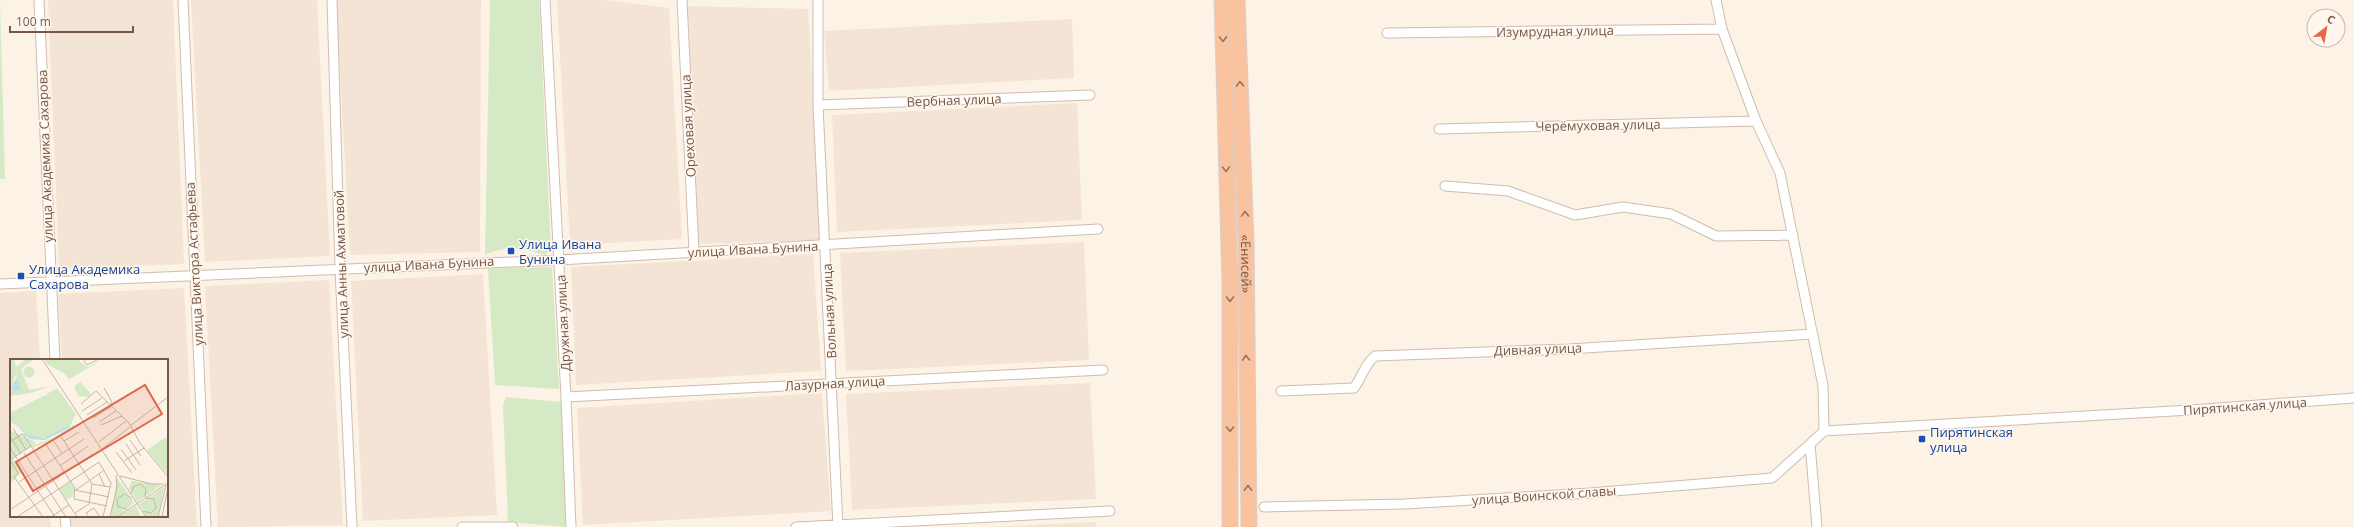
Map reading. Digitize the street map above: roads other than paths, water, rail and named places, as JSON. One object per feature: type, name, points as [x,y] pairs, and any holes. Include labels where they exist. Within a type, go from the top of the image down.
[{"type":"highway","name":"«Енисей»","points":[[1222,0],[1230,283],[1230,527]]},
{"type":"highway","name":"«Енисей»","points":[[1237,0],[1246,243],[1249,527]]},
{"type":"street","name":"улица Академика Сахарова","points":[[39,0],[50,282],[55,359]]},
{"type":"street","name":"улица Виктора Астафьева","points":[[183,0],[206,527]]},
{"type":"street","name":"улица Анны Ахматовой","points":[[332,0],[340,268],[352,527]]},
{"type":"street","name":"Дружная улица","points":[[545,0],[566,397],[571,527]]},
{"type":"street","name":"Ореховая улица","points":[[682,0],[694,252]]},
{"type":"street","name":"Вольная улица","points":[[818,0],[818,105],[826,245],[838,526]]},
{"type":"street","points":[[1718,2],[1722,30],[1756,122],[1780,173],[1823,386],[1824,431]]},
{"type":"street","name":"Изумрудная улица","points":[[1388,33],[1722,30]]},
{"type":"street","name":"Вербная улица","points":[[818,105],[1090,95]]},
{"type":"street","name":"Черёмуховая улица","points":[[1439,129],[1756,122]]},
{"type":"street","points":[[1444,186],[1508,191],[1575,215],[1623,207],[1671,214],[1716,236],[1792,235]]},
{"type":"street","name":"улица Ивана Бунина","points":[[0,284],[340,268],[559,260],[1098,229]]},
{"type":"street","name":"Дивная улица","points":[[1281,391],[1354,388],[1362,378],[1368,362],[1375,356],[1569,349],[1813,334]]},
{"type":"street","name":"Лазурная улица","points":[[566,397],[832,382],[1103,370]]},
{"type":"street","name":"Пирятинская улица","points":[[1824,431],[2190,410],[2354,398]]},
{"type":"street","name":"улица Воинской славы","points":[[1264,507],[1404,504],[1583,494],[1772,478],[1824,431]]},
{"type":"street","points":[[1810,444],[1817,527]]},
{"type":"street","points":[[796,527],[1110,511]]},
{"type":"street","points":[[65,517],[66,527]]},
{"type":"street","points":[[462,527],[513,527]]},
{"type":"place","name":"Улица Ивана Бунина","points":[[511,251]]},
{"type":"place","name":"Улица Академика Сахарова","points":[[21,276]]},
{"type":"place","name":"Пирятинская улица","points":[[1922,439]]}]
